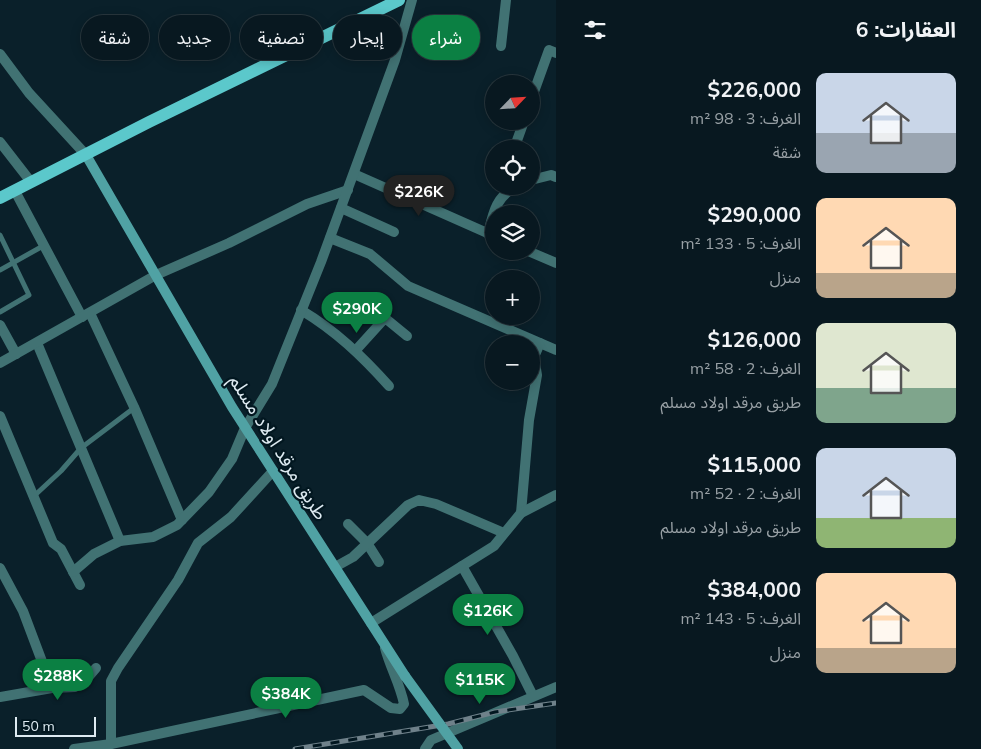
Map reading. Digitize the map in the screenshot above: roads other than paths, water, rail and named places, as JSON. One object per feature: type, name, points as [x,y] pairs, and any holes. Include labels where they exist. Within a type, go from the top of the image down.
[{"type":"main road","points":[[0,198],[399,0]]},
{"type":"street","points":[[73,572],[94,554],[120,541],[153,537],[177,525],[209,492],[232,459],[245,428],[272,384],[330,238],[395,60],[412,0]]},
{"type":"street","points":[[501,46],[506,0]]},
{"type":"street","points":[[540,75],[549,50],[556,53]]},
{"type":"street","points":[[0,54],[28,93],[86,155]]},
{"type":"street","points":[[0,142],[31,182]]},
{"type":"street","name":"طريق مرقد اولاد مسلم","points":[[86,155],[245,428],[372,623],[404,676],[458,749]]},
{"type":"street","points":[[354,174],[485,232]]},
{"type":"street","points":[[540,178],[551,175],[556,176]]},
{"type":"street","points":[[0,363],[156,275],[229,243],[307,204],[348,190]]},
{"type":"street","points":[[15,191],[43,246],[86,315],[134,407],[182,520]]},
{"type":"street","points":[[495,205],[504,195]]},
{"type":"street","points":[[341,208],[394,232]]},
{"type":"street","points":[[330,238],[370,254],[408,286],[521,335]]},
{"type":"street","points":[[540,256],[556,263]]},
{"type":"street","points":[[301,310],[327,326],[356,350],[389,386]]},
{"type":"street","points":[[356,350],[385,318],[407,336]]},
{"type":"street","points":[[0,325],[16,354]]},
{"type":"street","points":[[36,343],[120,541]]},
{"type":"street","points":[[540,343],[556,350]]},
{"type":"street","points":[[521,513],[529,420],[534,390]]},
{"type":"street","points":[[0,416],[53,543],[61,549],[80,584]]},
{"type":"street","points":[[111,744],[111,681],[118,668],[178,580],[198,543],[230,517],[273,471]]},
{"type":"street","points":[[372,623],[494,546],[521,513],[556,495]]},
{"type":"street","points":[[335,567],[353,557],[408,505],[419,500],[436,504],[504,534]]},
{"type":"street","points":[[348,524],[367,543],[378,562]]},
{"type":"street","points":[[462,566],[533,696]]},
{"type":"street","points":[[0,568],[23,611],[52,688]]},
{"type":"street","points":[[74,749],[99,747],[364,690],[391,708],[400,710],[404,704],[402,692],[390,665],[384,643]]},
{"type":"street","points":[[0,697],[52,688],[75,688],[84,682],[96,668]]},
{"type":"street","points":[[425,749],[431,740],[556,687]]},
{"type":"lane","points":[[0,235],[29,295],[0,312]]},
{"type":"lane","points":[[0,270],[43,246]]},
{"type":"lane","points":[[33,497],[61,471],[80,448],[134,407]]},
{"type":"railway","points":[[295,749],[448,724],[495,712],[556,703]]}]
